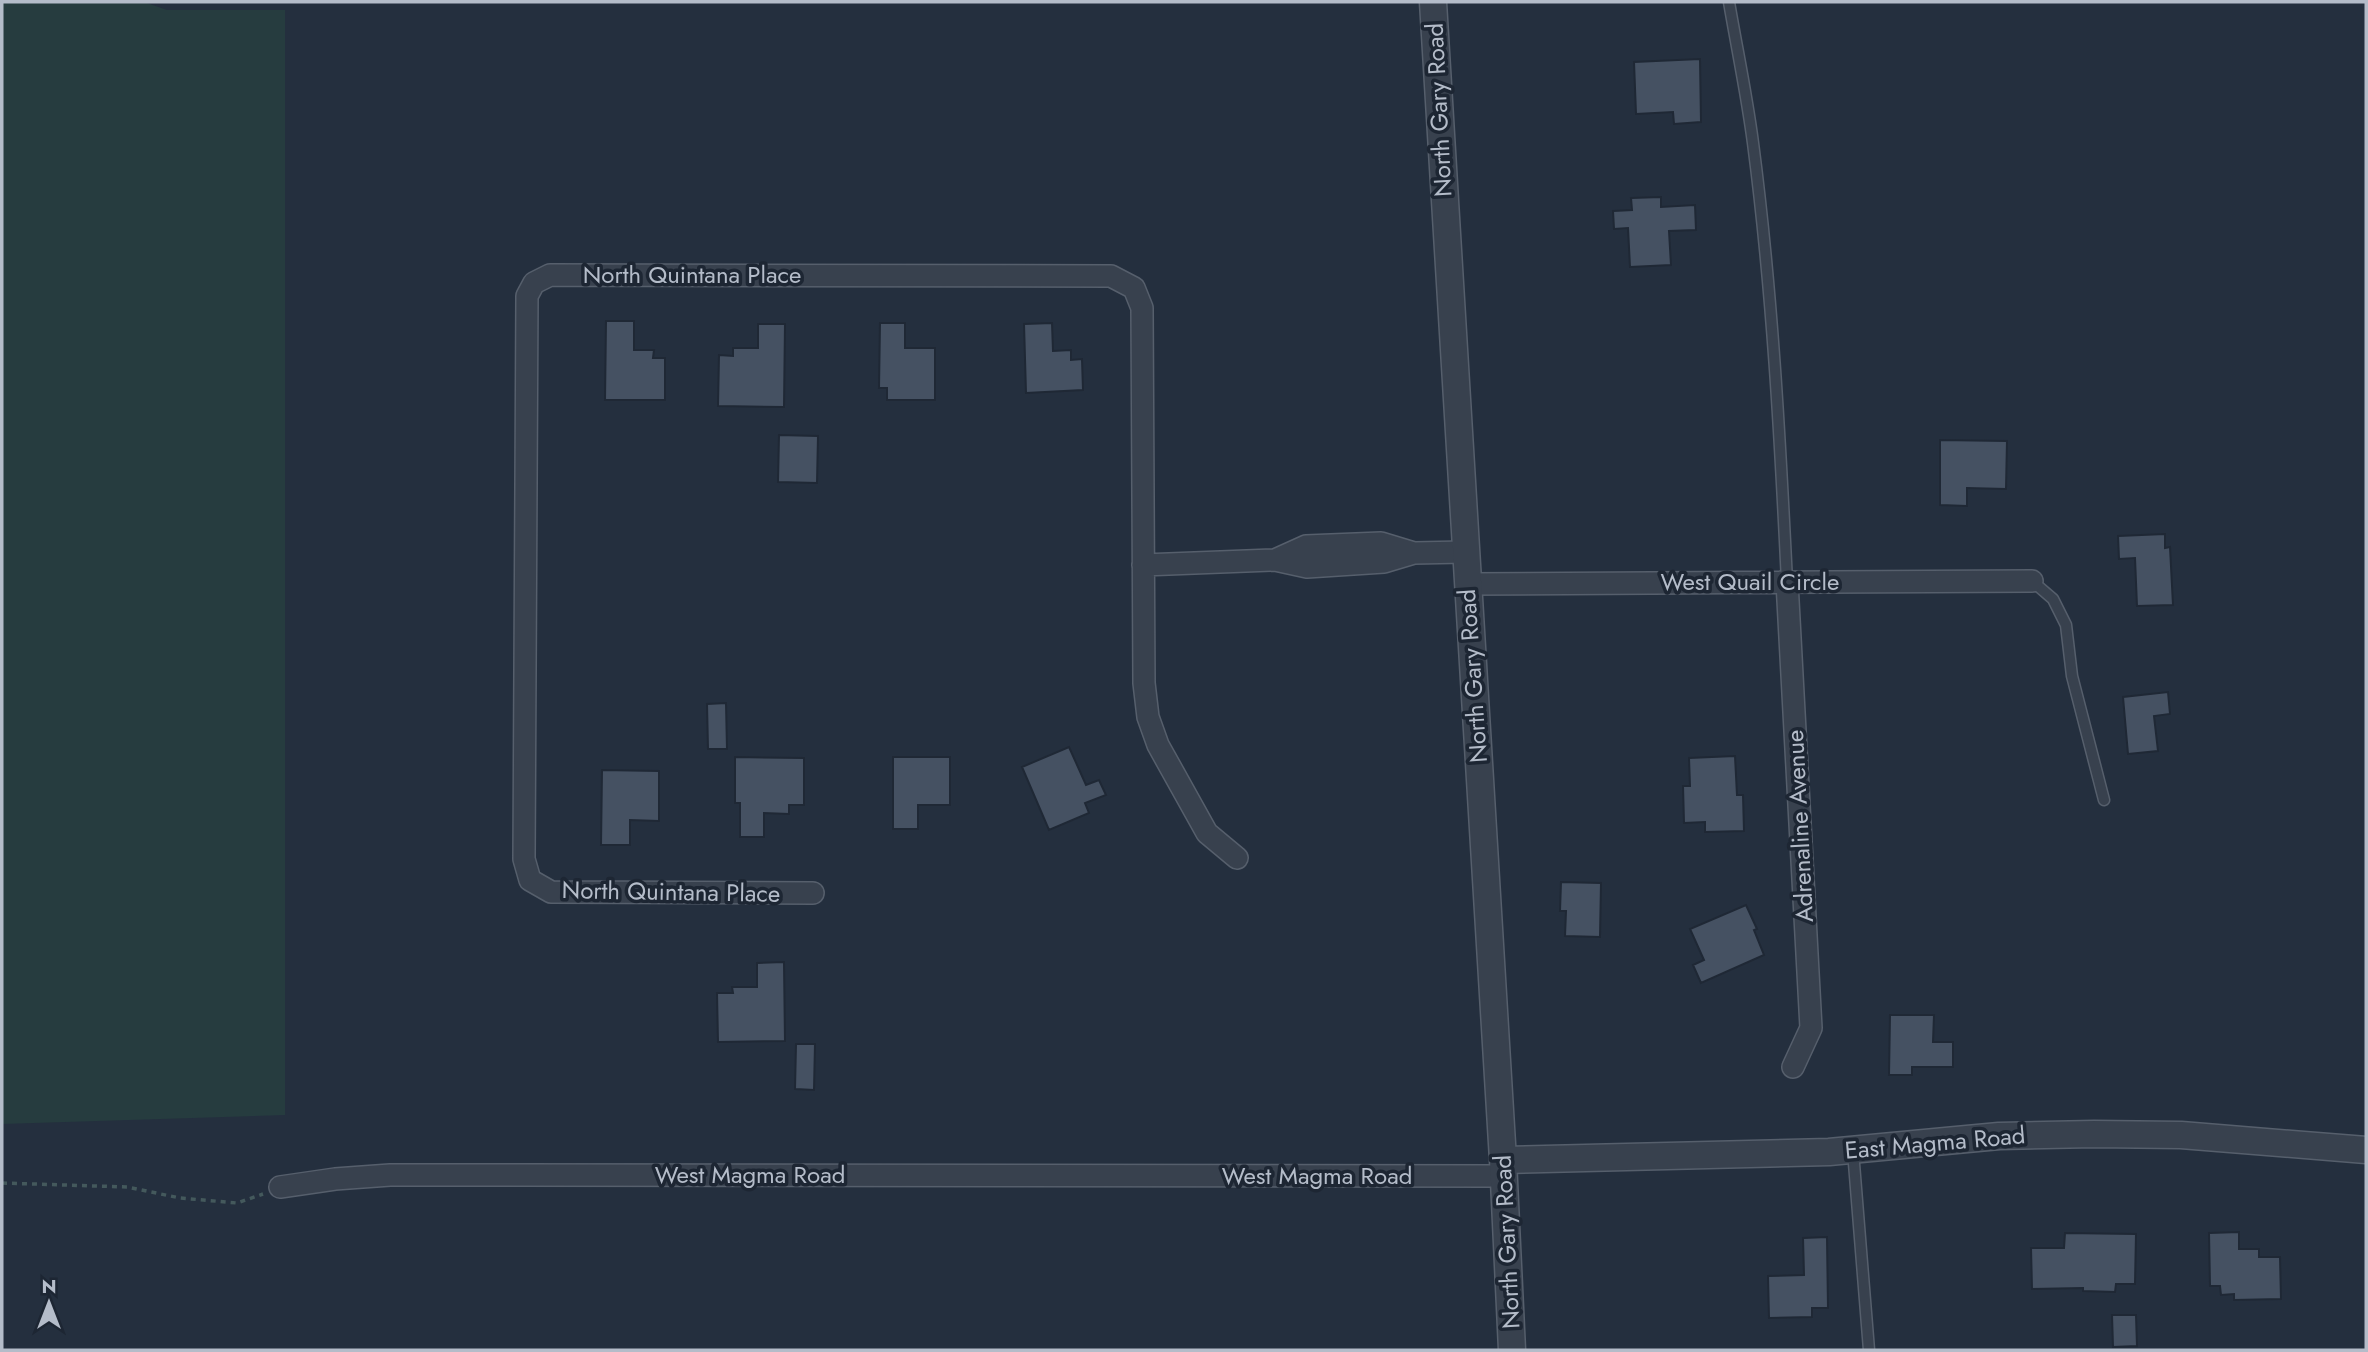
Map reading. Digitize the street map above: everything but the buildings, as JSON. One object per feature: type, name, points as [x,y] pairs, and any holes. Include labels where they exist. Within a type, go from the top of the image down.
[{"type":"street","name":"North Gary Road","points":[[1433,2],[1513,1350]]},
{"type":"street","name":"North Quintana Place","points":[[813,893],[551,892],[530,880],[524,859],[527,296],[534,284],[550,275],[1111,276],[1134,288],[1142,308],[1144,683],[1148,717],[1158,745],[1207,833],[1237,858]]},
{"type":"street","points":[[1143,565],[1275,560],[1307,567],[1384,562],[1415,553],[1465,552]]},
{"type":"street","name":"West Quail Circle","points":[[1467,584],[2032,580]]},
{"type":"street","name":"Adrenaline Avenue","points":[[1787,582],[1811,1028],[1793,1067]]},
{"type":"street","name":"East Magma Road","points":[[1503,1168],[1853,1150],[1999,1136],[2094,1134],[2180,1135],[2366,1150]]},
{"type":"street","name":"West Magma Road","points":[[280,1187],[390,1175],[1503,1168]]},
{"type":"lane","points":[[1729,2],[1753,142],[1779,419],[1787,582]]},
{"type":"lane","points":[[2032,580],[2053,599],[2066,625],[2072,676],[2104,800]]},
{"type":"lane","points":[[1853,1150],[1869,1350]]},
{"type":"path","points":[[2,1183],[127,1187],[180,1198],[237,1203],[280,1187]]},
{"type":"green space","points":[[2,2],[144,2],[167,10],[285,10],[285,1115],[2,1124]]}]
